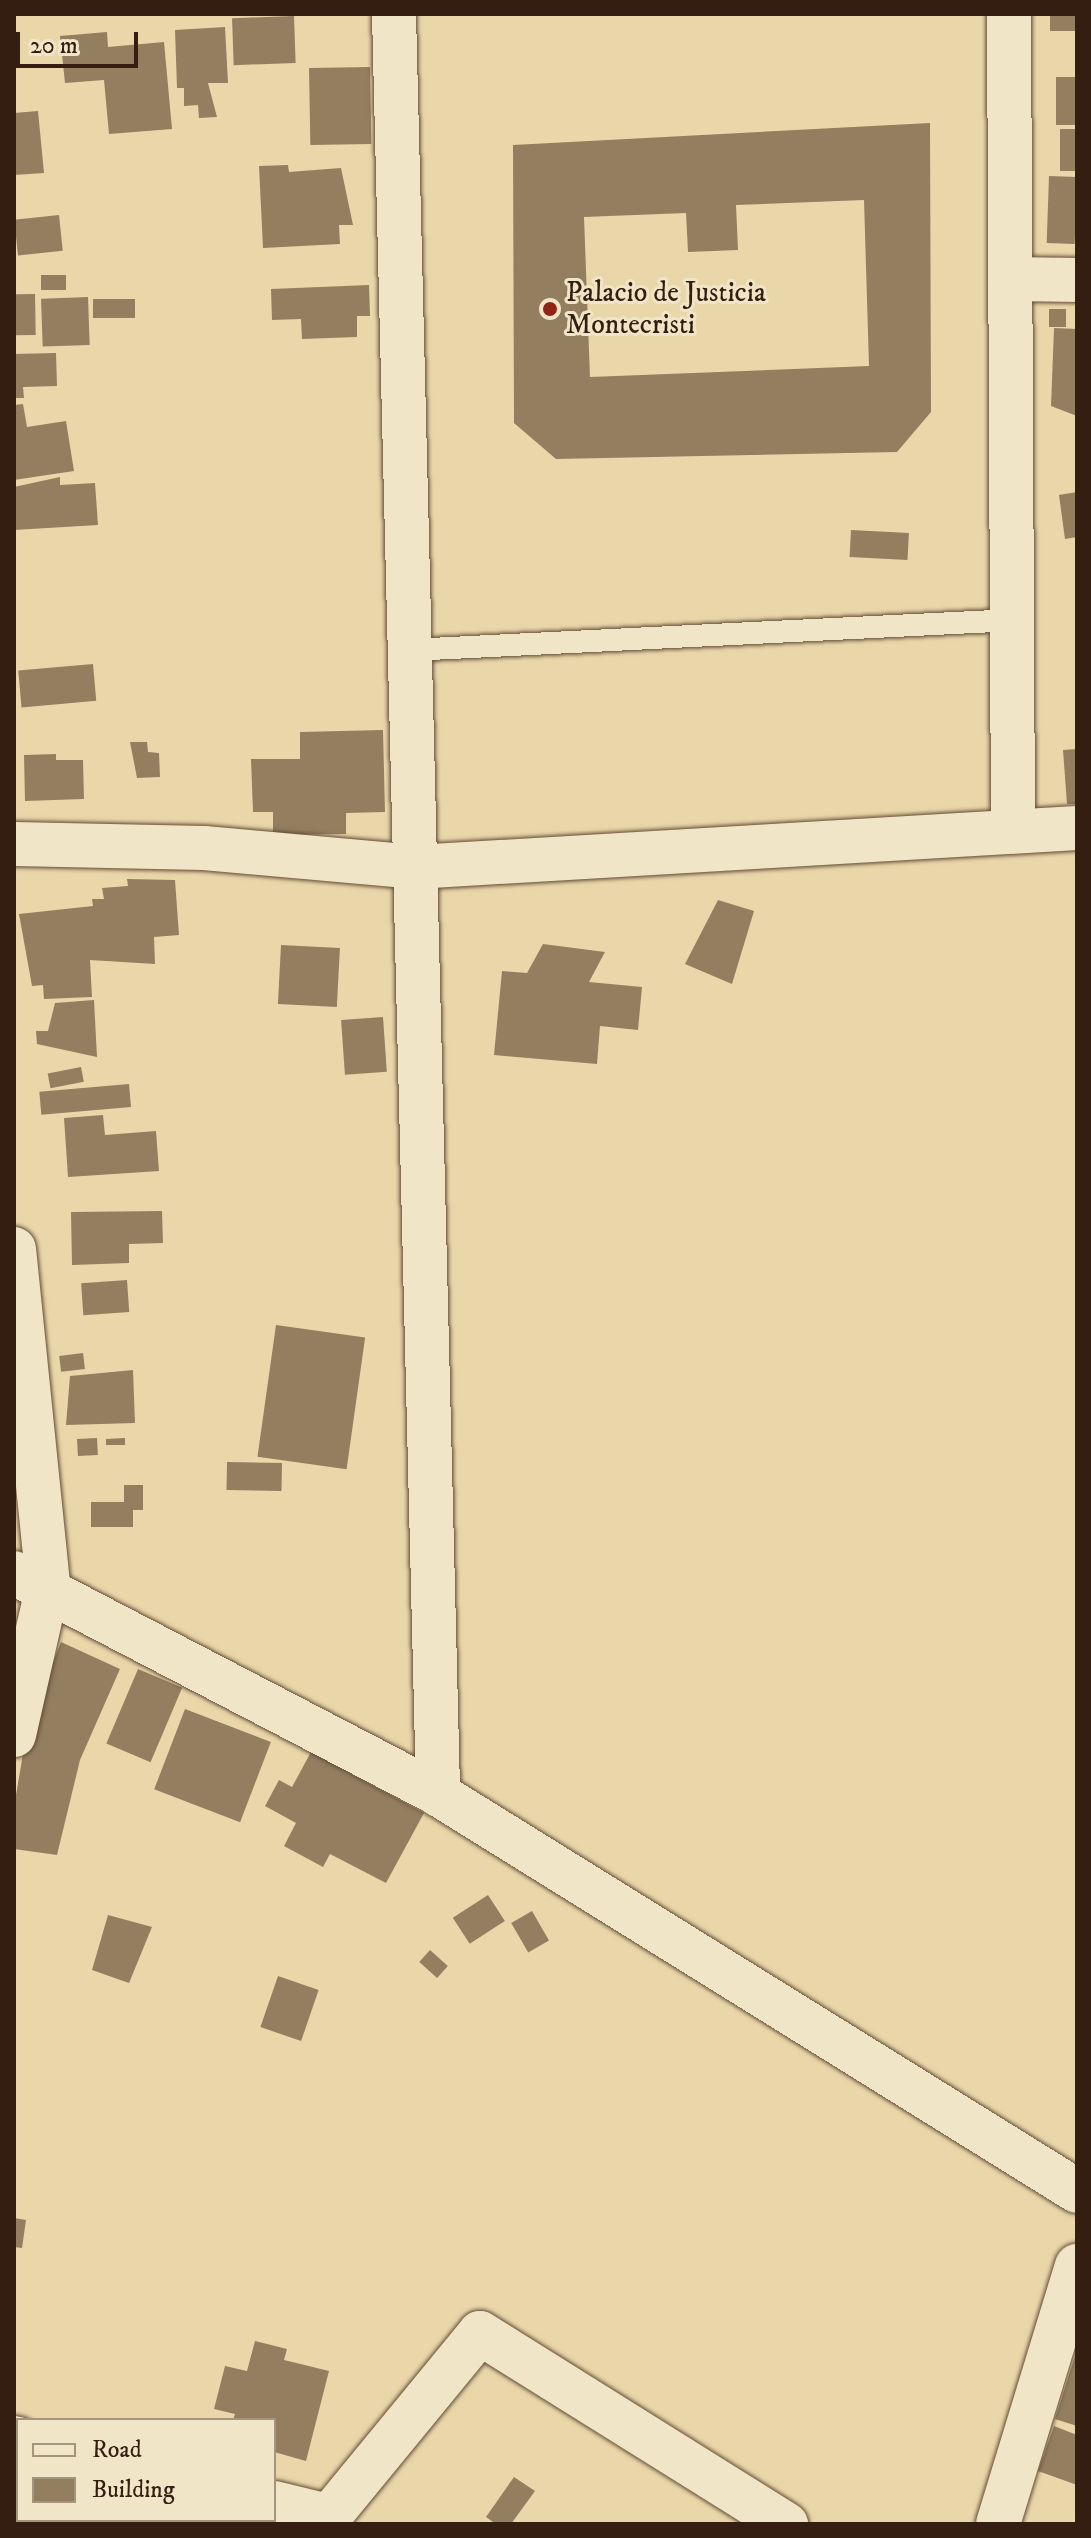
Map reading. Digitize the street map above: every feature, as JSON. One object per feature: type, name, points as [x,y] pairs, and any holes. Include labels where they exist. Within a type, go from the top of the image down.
[{"type":"street","points":[[394,14],[438,1794]]},
{"type":"street","points":[[1009,14],[1015,620],[1013,828]]},
{"type":"street","points":[[1012,279],[1077,280]]},
{"type":"street","points":[[14,844],[204,848],[415,867],[1013,828],[1077,828]]},
{"type":"street","points":[[14,1249],[31,1579],[14,1735]]},
{"type":"street","points":[[31,1579],[438,1794],[1077,2191]]},
{"type":"street","points":[[998,2524],[1077,2266]]},
{"type":"street","points":[[276,2504],[325,2520],[480,2333],[786,2524]]},
{"type":"lane","points":[[410,650],[1015,620]]},
{"type":"building","points":[[1050,14],[1077,14],[1077,31],[1050,31]]},
{"type":"building","points":[[294,16],[296,63],[234,65],[232,18]]},
{"type":"building","points":[[225,27],[228,83],[208,83],[217,117],[199,118],[198,105],[184,106],[184,88],[177,88],[175,30]]},
{"type":"building","points":[[107,32],[108,47],[164,42],[172,129],[109,134],[104,80],[65,83],[60,36]]},
{"type":"building","points":[[370,67],[371,144],[310,145],[309,68]]},
{"type":"building","points":[[1056,77],[1077,77],[1077,125],[1056,125]]},
{"type":"building","points":[[38,111],[44,173],[14,175],[14,113]]},
{"type":"building","name":"Palacio de Justicia Montecristi","points":[[930,123],[931,412],[897,452],[556,459],[514,423],[513,145]],"holes":[[[864,200],[869,366],[590,377],[584,217],[686,213],[688,252],[738,250],[736,205]]]},
{"type":"building","points":[[1060,129],[1077,129],[1077,171],[1060,171]]},
{"type":"building","points":[[288,165],[289,172],[341,168],[353,225],[339,225],[340,244],[263,248],[259,166]]},
{"type":"building","points":[[1049,176],[1077,177],[1075,244],[1047,243]]},
{"type":"building","points":[[59,215],[63,251],[18,256],[14,220]]},
{"type":"building","points":[[41,275],[66,275],[66,290],[41,290]]},
{"type":"building","points":[[369,285],[370,316],[357,316],[357,337],[302,339],[301,319],[272,320],[271,289]]},
{"type":"building","points":[[14,294],[35,294],[36,335],[15,335]]},
{"type":"building","points":[[88,297],[90,345],[43,347],[41,299]]},
{"type":"building","points":[[93,299],[135,299],[135,318],[93,318]]},
{"type":"building","points":[[1049,309],[1066,309],[1066,327],[1049,327]]},
{"type":"building","points":[[1054,328],[1077,329],[1077,416],[1051,406]]},
{"type":"building","points":[[56,353],[57,386],[23,387],[24,398],[14,398],[14,354]]},
{"type":"building","points":[[23,404],[27,427],[66,421],[74,471],[14,480],[14,405]]},
{"type":"building","points":[[60,477],[60,485],[95,483],[98,525],[14,530],[14,487]]},
{"type":"building","points":[[1077,492],[1077,537],[1065,539],[1059,495]]},
{"type":"building","points":[[851,530],[909,533],[908,560],[850,557]]},
{"type":"building","points":[[93,664],[96,701],[22,707],[18,671]]},
{"type":"building","points":[[383,730],[385,812],[346,813],[346,834],[273,835],[273,812],[253,812],[251,759],[300,759],[300,732]]},
{"type":"building","points":[[130,742],[147,742],[148,752],[159,753],[160,777],[137,778]]},
{"type":"building","points":[[1077,749],[1077,804],[1067,804],[1063,750]]},
{"type":"building","points":[[56,754],[56,760],[83,760],[84,799],[25,801],[24,755]]},
{"type":"building","points":[[127,879],[175,880],[179,935],[154,937],[155,964],[90,960],[92,997],[44,999],[43,985],[32,986],[19,914],[93,906],[92,899],[104,899],[102,888],[128,886]]},
{"type":"building","points":[[718,900],[754,911],[732,984],[685,964]]},
{"type":"building","points":[[543,944],[605,952],[589,982],[642,987],[638,1030],[600,1026],[597,1064],[494,1055],[502,971],[527,973]]},
{"type":"building","points":[[281,945],[340,948],[337,1007],[278,1004]]},
{"type":"building","points":[[94,1000],[97,1057],[37,1044],[36,1031],[48,1031],[55,1003]]},
{"type":"building","points":[[383,1017],[387,1072],[345,1075],[341,1020]]},
{"type":"building","points":[[81,1067],[84,1082],[50,1088],[48,1073]]},
{"type":"building","points":[[129,1084],[131,1107],[41,1115],[39,1092]]},
{"type":"building","points":[[103,1115],[105,1135],[156,1131],[159,1171],[68,1177],[64,1118]]},
{"type":"building","points":[[162,1211],[163,1243],[129,1244],[129,1263],[72,1265],[71,1212]]},
{"type":"building","points":[[127,1280],[129,1312],[83,1315],[81,1283]]},
{"type":"building","points":[[276,1325],[365,1338],[347,1469],[257,1457]]},
{"type":"building","points":[[83,1353],[85,1369],[61,1372],[59,1356]]},
{"type":"building","points":[[133,1370],[135,1423],[66,1425],[70,1376]]},
{"type":"building","points":[[97,1438],[98,1455],[78,1456],[77,1439]]},
{"type":"building","points":[[125,1438],[125,1445],[106,1445],[106,1439]]},
{"type":"building","points":[[227,1462],[282,1463],[282,1491],[227,1490]]},
{"type":"building","points":[[124,1485],[143,1485],[143,1510],[133,1510],[133,1527],[91,1527],[91,1502],[124,1502]]},
{"type":"building","points":[[61,1642],[120,1669],[80,1760],[57,1855],[14,1849],[14,1807],[27,1730]]},
{"type":"building","points":[[138,1669],[182,1688],[151,1762],[106,1744]]},
{"type":"building","points":[[185,1709],[271,1742],[240,1822],[154,1789]]},
{"type":"building","points":[[311,1752],[424,1813],[386,1883],[330,1854],[323,1867],[284,1846],[296,1823],[265,1806],[279,1780],[292,1787]]},
{"type":"building","points":[[488,1895],[505,1921],[470,1944],[453,1918]]},
{"type":"building","points":[[532,1911],[549,1940],[528,1952],[511,1923]]},
{"type":"building","points":[[108,1915],[152,1927],[129,1983],[92,1970]]},
{"type":"building","points":[[430,1950],[448,1966],[437,1978],[419,1962]]},
{"type":"building","points":[[278,1976],[319,1990],[301,2041],[260,2027]]},
{"type":"building","points":[[14,2218],[26,2220],[22,2248],[14,2247]]},
{"type":"building","points":[[255,2341],[287,2349],[284,2360],[329,2371],[306,2461],[276,2453],[276,2418],[234,2418],[235,2414],[214,2409],[225,2366],[247,2371]]},
{"type":"building","points":[[1077,2354],[1077,2426],[1055,2419]]},
{"type":"building","points":[[1054,2426],[1077,2435],[1077,2485],[1038,2471]]},
{"type":"building","points":[[514,2477],[535,2491],[511,2524],[496,2524],[486,2517]]},
{"type":"building","points":[[14,2481],[16,2522],[39,2524],[14,2524]]},
{"type":"place","name":"Palacio de Justicia Montecristi","points":[[550,309]]}]
